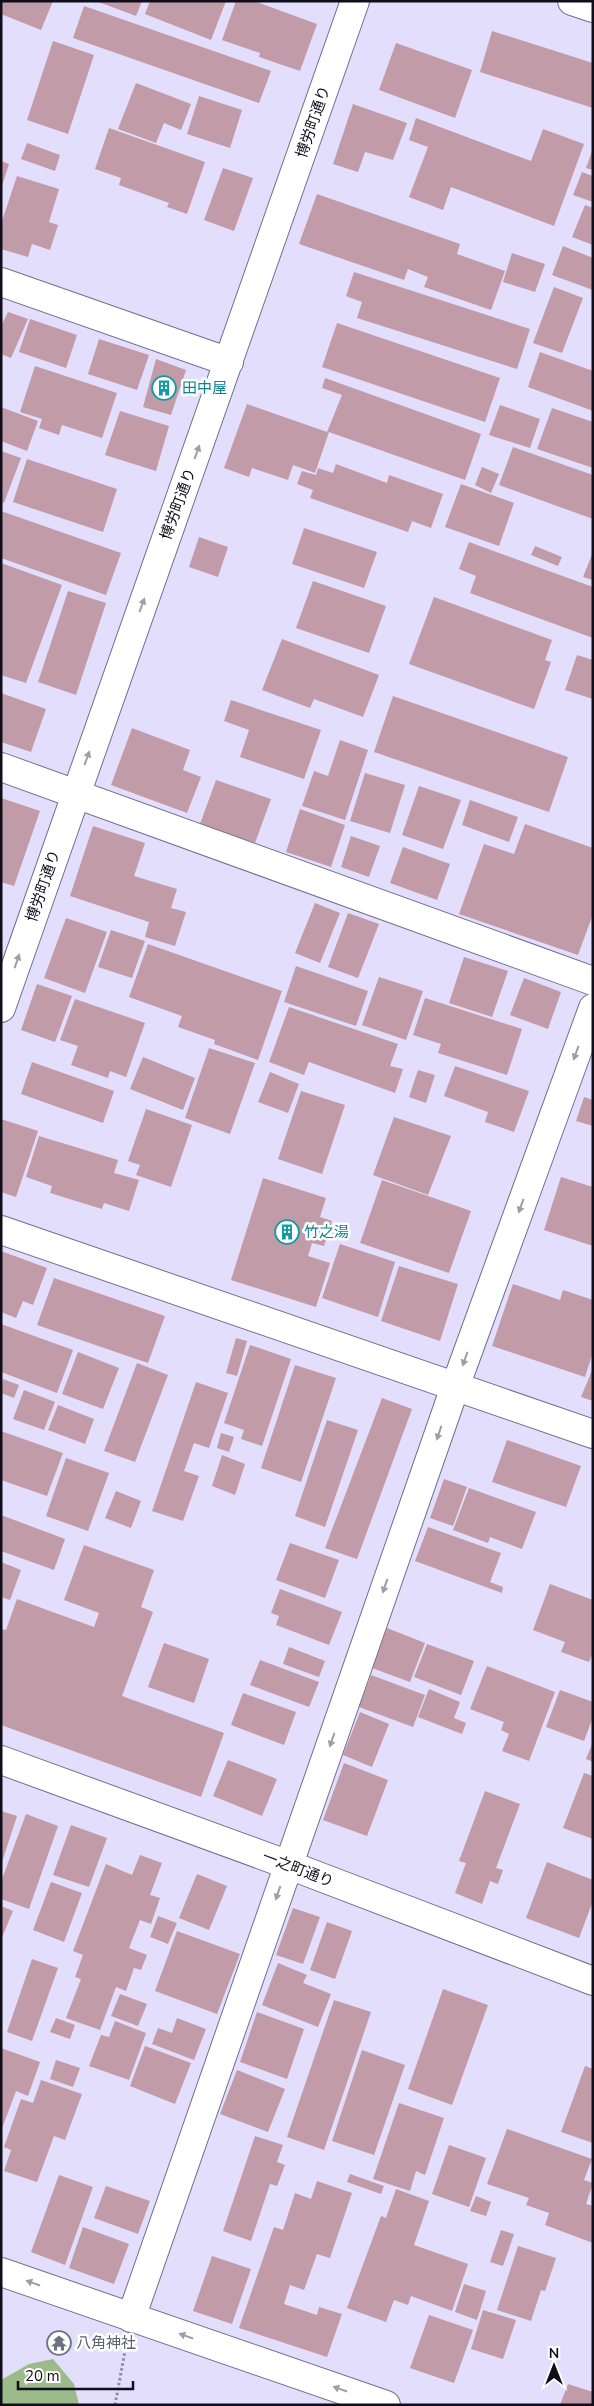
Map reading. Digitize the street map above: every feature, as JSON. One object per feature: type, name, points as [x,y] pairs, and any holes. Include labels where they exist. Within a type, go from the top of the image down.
[{"type":"street","name":"博労町通り","points":[[1,1008],[75,792],[229,362],[355,1]]},
{"type":"street","points":[[572,1],[593,8]]},
{"type":"street","points":[[1,282],[229,362]]},
{"type":"street","points":[[1,767],[75,792],[593,981]]},
{"type":"street","points":[[131,2318],[455,1387],[593,1008]]},
{"type":"street","points":[[1,1230],[593,1434]]},
{"type":"street","name":"一之町通り","points":[[1,1760],[289,1865],[593,1981]]},
{"type":"street","points":[[1,2272],[386,2405]]},
{"type":"path","points":[[115,2405],[131,2318]]},
{"type":"green space","points":[[53,2359],[74,2384],[79,2405],[1,2405],[1,2380],[29,2364]]},
{"type":"building","points":[[1,1],[53,1],[41,30],[1,14]]},
{"type":"building","points":[[96,1],[142,1],[136,16]]},
{"type":"building","points":[[150,1],[226,1],[211,40],[145,14]]},
{"type":"building","points":[[236,1],[254,1],[317,24],[300,71],[259,57],[260,53],[222,40]]},
{"type":"building","points":[[84,6],[271,71],[259,103],[73,38]]},
{"type":"building","points":[[492,31],[593,63],[593,108],[480,72]]},
{"type":"building","points":[[53,41],[94,55],[68,134],[27,120]]},
{"type":"building","points":[[396,43],[472,70],[455,118],[379,90]]},
{"type":"building","points":[[136,83],[191,104],[181,130],[164,123],[156,143],[118,129]]},
{"type":"building","points":[[199,96],[242,110],[230,148],[187,134]]},
{"type":"building","points":[[353,104],[407,123],[393,160],[365,152],[358,172],[333,164]]},
{"type":"building","points":[[416,118],[531,161],[543,129],[584,144],[554,226],[451,187],[443,210],[409,197],[428,147],[409,140]]},
{"type":"building","points":[[109,128],[205,162],[187,214],[167,207],[169,203],[119,185],[121,178],[95,169]]},
{"type":"building","points":[[27,143],[60,155],[55,171],[21,159]]},
{"type":"building","points":[[593,151],[593,170],[586,168]]},
{"type":"building","points":[[1,161],[9,164],[2,186],[1,186]]},
{"type":"building","points":[[223,168],[253,178],[234,231],[204,220]]},
{"type":"building","points":[[582,172],[593,176],[593,202],[573,195]]},
{"type":"building","points":[[17,176],[59,189],[49,222],[58,225],[50,250],[32,244],[28,257],[1,249],[1,224]]},
{"type":"building","points":[[317,194],[460,244],[457,254],[505,271],[491,310],[424,287],[428,277],[408,269],[404,280],[299,244]]},
{"type":"building","points":[[585,205],[593,208],[593,245],[572,237]]},
{"type":"building","points":[[563,246],[593,258],[593,290],[552,275]]},
{"type":"building","points":[[512,253],[545,264],[535,292],[503,282]]},
{"type":"building","points":[[354,272],[530,329],[517,369],[357,318],[362,302],[346,296]]},
{"type":"building","points":[[554,287],[583,298],[562,353],[533,343]]},
{"type":"building","points":[[8,312],[28,319],[11,358],[1,354],[1,326]]},
{"type":"building","points":[[30,319],[77,335],[66,368],[19,352]]},
{"type":"building","points":[[337,323],[500,378],[485,422],[322,367]]},
{"type":"building","points":[[99,339],[149,355],[137,390],[88,374]]},
{"type":"building","points":[[540,352],[593,371],[593,411],[528,387]]},
{"type":"building","name":"田中屋","points":[[156,359],[186,370],[171,415],[143,407]]},
{"type":"building","points":[[35,366],[117,393],[102,438],[62,425],[59,435],[39,428],[42,419],[20,412]]},
{"type":"building","points":[[325,378],[481,434],[465,480],[329,432],[315,473],[293,465],[288,480],[252,468],[249,477],[224,468],[247,404],[327,432],[342,395],[322,388]]},
{"type":"building","points":[[500,405],[540,419],[530,448],[489,435]]},
{"type":"building","points":[[1,407],[38,421],[27,451],[1,441]]},
{"type":"building","points":[[552,408],[593,422],[593,468],[537,449]]},
{"type":"building","points":[[120,411],[169,426],[156,471],[105,455]]},
{"type":"building","points":[[513,447],[593,475],[593,519],[499,485]]},
{"type":"building","points":[[1,451],[21,458],[4,503],[1,502]]},
{"type":"building","points":[[27,459],[117,489],[103,532],[13,502]]},
{"type":"building","points":[[336,464],[387,483],[389,475],[443,494],[431,528],[412,521],[408,532],[310,498],[313,490],[297,484],[302,471],[316,475],[318,468],[333,473]]},
{"type":"building","points":[[482,467],[499,474],[491,493],[475,485]]},
{"type":"building","points":[[461,484],[514,503],[499,546],[445,527]]},
{"type":"building","points":[[1,511],[121,553],[106,595],[1,558]]},
{"type":"building","points":[[304,528],[377,552],[364,588],[292,564]]},
{"type":"building","points":[[199,537],[228,547],[218,577],[189,567]]},
{"type":"building","points":[[469,542],[593,587],[593,638],[470,593],[476,576],[459,569]]},
{"type":"building","points":[[535,546],[562,557],[558,566],[531,555]]},
{"type":"building","points":[[593,552],[593,580],[583,577]]},
{"type":"building","points":[[1,563],[62,585],[26,683],[1,675]]},
{"type":"building","points":[[313,581],[386,606],[369,653],[296,628]]},
{"type":"building","points":[[68,591],[106,603],[76,695],[38,682]]},
{"type":"building","points":[[434,597],[552,640],[545,660],[551,662],[534,709],[409,664]]},
{"type":"building","points":[[282,639],[379,675],[363,717],[314,699],[310,708],[262,690]]},
{"type":"building","points":[[577,655],[593,660],[593,699],[565,690]]},
{"type":"building","points":[[1,693],[46,709],[31,752],[1,742]]},
{"type":"building","points":[[393,696],[568,757],[549,812],[374,752]]},
{"type":"building","points":[[231,700],[321,730],[304,779],[240,757],[249,730],[224,721]]},
{"type":"building","points":[[132,728],[190,750],[183,770],[201,777],[187,813],[111,785]]},
{"type":"building","points":[[340,740],[368,750],[345,820],[302,806],[314,771],[328,776]]},
{"type":"building","points":[[365,773],[405,785],[390,833],[350,821]]},
{"type":"building","points":[[216,780],[271,799],[255,843],[200,824]]},
{"type":"building","points":[[419,786],[461,800],[443,849],[402,835]]},
{"type":"building","points":[[1,798],[40,811],[14,886],[1,882]]},
{"type":"building","points":[[470,800],[518,817],[509,842],[462,825]]},
{"type":"building","points":[[300,809],[345,825],[331,867],[286,852]]},
{"type":"building","points":[[525,824],[593,848],[593,914],[578,955],[459,914],[484,844],[514,854]]},
{"type":"building","points":[[93,826],[145,843],[134,876],[177,889],[171,908],[186,912],[175,946],[145,937],[149,922],[70,896]]},
{"type":"building","points":[[351,836],[380,846],[369,877],[341,867]]},
{"type":"building","points":[[403,847],[450,864],[437,900],[390,883]]},
{"type":"building","points":[[315,903],[340,913],[320,963],[295,953]]},
{"type":"building","points":[[348,913],[379,924],[358,978],[328,967]]},
{"type":"building","points":[[66,918],[107,932],[85,993],[44,978]]},
{"type":"building","points":[[111,930],[145,941],[132,978],[98,967]]},
{"type":"building","points":[[148,944],[282,991],[258,1060],[214,1044],[215,1040],[178,1027],[182,1016],[129,997]]},
{"type":"building","points":[[464,957],[508,971],[492,1017],[449,1003]]},
{"type":"building","points":[[296,966],[368,991],[356,1026],[284,1002]]},
{"type":"building","points":[[379,977],[423,991],[406,1040],[362,1025]]},
{"type":"building","points":[[524,978],[561,992],[548,1029],[510,1015]]},
{"type":"building","points":[[37,984],[72,996],[55,1042],[21,1030]]},
{"type":"building","points":[[425,998],[522,1029],[507,1075],[438,1053],[441,1044],[413,1035]]},
{"type":"building","points":[[75,999],[145,1023],[126,1077],[110,1071],[108,1078],[71,1065],[78,1046],[60,1040]]},
{"type":"building","points":[[289,1007],[398,1044],[390,1066],[403,1069],[395,1093],[309,1062],[304,1075],[269,1062]]},
{"type":"building","points":[[209,1048],[255,1063],[230,1134],[185,1118]]},
{"type":"building","points":[[143,1057],[195,1078],[183,1110],[130,1089]]},
{"type":"building","points":[[32,1062],[114,1091],[103,1123],[21,1094]]},
{"type":"building","points":[[455,1066],[529,1091],[514,1132],[485,1122],[488,1112],[444,1096]]},
{"type":"building","points":[[418,1070],[435,1075],[426,1103],[409,1097]]},
{"type":"building","points":[[270,1072],[299,1084],[288,1113],[258,1102]]},
{"type":"building","points":[[301,1091],[345,1105],[322,1174],[278,1159]]},
{"type":"building","points":[[584,1097],[593,1100],[593,1126],[576,1121]]},
{"type":"building","points":[[146,1109],[192,1125],[171,1187],[136,1175],[140,1165],[128,1161]]},
{"type":"building","points":[[394,1117],[451,1136],[428,1195],[373,1175]]},
{"type":"building","points":[[1,1119],[38,1131],[16,1197],[1,1192]]},
{"type":"building","points":[[39,1136],[118,1160],[114,1173],[139,1180],[129,1211],[104,1203],[102,1209],[50,1193],[52,1186],[26,1177]]},
{"type":"building","points":[[561,1177],[593,1187],[593,1246],[544,1230]]},
{"type":"building","name":"竹之湯","points":[[263,1178],[326,1198],[320,1217],[332,1221],[324,1246],[312,1243],[308,1256],[330,1263],[316,1307],[231,1280]]},
{"type":"building","points":[[382,1180],[471,1211],[449,1273],[360,1243]]},
{"type":"building","points":[[340,1244],[395,1262],[378,1317],[322,1298]]},
{"type":"building","points":[[1,1251],[47,1268],[33,1305],[23,1301],[16,1318],[1,1312]]},
{"type":"building","points":[[399,1266],[458,1284],[440,1341],[381,1321]]},
{"type":"building","points":[[54,1278],[165,1316],[148,1363],[37,1325]]},
{"type":"building","points":[[513,1284],[560,1300],[563,1290],[593,1300],[593,1352],[585,1377],[492,1346]]},
{"type":"building","points":[[1,1324],[73,1350],[57,1393],[1,1372]]},
{"type":"building","points":[[236,1338],[247,1341],[237,1376],[226,1373]]},
{"type":"building","points":[[250,1345],[291,1359],[262,1446],[241,1439],[244,1430],[224,1423]]},
{"type":"building","points":[[78,1352],[119,1368],[103,1409],[62,1394]]},
{"type":"building","points":[[137,1363],[168,1375],[135,1462],[104,1451]]},
{"type":"building","points":[[295,1365],[336,1378],[301,1482],[261,1468]]},
{"type":"building","points":[[593,1368],[593,1401],[581,1397]]},
{"type":"building","points":[[3,1379],[19,1385],[14,1398],[1,1393]]},
{"type":"building","points":[[196,1382],[228,1393],[209,1448],[194,1443],[184,1471],[199,1476],[183,1521],[152,1511]]},
{"type":"building","points":[[24,1390],[55,1402],[44,1430],[13,1419]]},
{"type":"building","points":[[382,1398],[412,1409],[357,1559],[325,1548]]},
{"type":"building","points":[[58,1405],[94,1419],[85,1444],[48,1430]]},
{"type":"building","points":[[327,1420],[358,1430],[325,1527],[295,1516]]},
{"type":"building","points":[[1,1431],[63,1453],[47,1496],[1,1480]]},
{"type":"building","points":[[221,1433],[234,1437],[229,1452],[217,1448]]},
{"type":"building","points":[[507,1440],[581,1466],[566,1507],[492,1482]]},
{"type":"building","points":[[222,1455],[245,1464],[235,1495],[212,1486]]},
{"type":"building","points":[[66,1458],[109,1473],[88,1531],[46,1516]]},
{"type":"building","points":[[444,1479],[467,1487],[453,1526],[430,1518]]},
{"type":"building","points":[[469,1488],[536,1512],[522,1549],[490,1537],[488,1543],[453,1530]]},
{"type":"building","points":[[116,1491],[141,1501],[131,1528],[105,1518]]},
{"type":"building","points":[[1,1515],[65,1539],[54,1570],[1,1551]]},
{"type":"building","points":[[428,1527],[501,1553],[490,1582],[503,1587],[502,1593],[415,1561]]},
{"type":"building","points":[[290,1543],[339,1560],[325,1598],[276,1580]]},
{"type":"building","points":[[84,1545],[154,1570],[141,1607],[153,1612],[122,1696],[224,1733],[201,1797],[1,1725],[1,1629],[6,1630],[17,1599],[94,1627],[99,1613],[64,1600]]},
{"type":"building","points":[[1,1562],[21,1570],[10,1600],[1,1597]]},
{"type":"building","points":[[550,1584],[593,1600],[593,1653],[589,1662],[561,1652],[565,1642],[533,1630]]},
{"type":"building","points":[[280,1589],[342,1612],[329,1645],[276,1625],[279,1616],[271,1613]]},
{"type":"building","points":[[387,1628],[425,1643],[410,1682],[372,1668]]},
{"type":"building","points":[[164,1643],[209,1659],[194,1703],[148,1687]]},
{"type":"building","points":[[427,1644],[474,1661],[461,1695],[414,1677]]},
{"type":"building","points":[[289,1647],[325,1661],[319,1677],[283,1664]]},
{"type":"building","points":[[260,1660],[319,1682],[309,1707],[250,1685]]},
{"type":"building","points":[[487,1666],[555,1692],[529,1761],[502,1751],[509,1734],[501,1730],[504,1722],[470,1709]]},
{"type":"building","points":[[371,1675],[425,1695],[413,1727],[359,1707]]},
{"type":"building","points":[[429,1689],[460,1702],[454,1718],[466,1723],[462,1734],[418,1717]]},
{"type":"building","points":[[560,1690],[593,1702],[593,1717],[584,1741],[546,1727]]},
{"type":"building","points":[[243,1693],[296,1712],[284,1745],[231,1725]]},
{"type":"building","points":[[360,1712],[389,1724],[372,1767],[343,1755]]},
{"type":"building","points":[[593,1742],[593,1762],[586,1759]]},
{"type":"building","points":[[228,1760],[277,1779],[262,1816],[213,1796]]},
{"type":"building","points":[[344,1763],[388,1780],[367,1836],[323,1820]]},
{"type":"building","points":[[584,1773],[593,1776],[593,1839],[563,1828]]},
{"type":"building","points":[[485,1791],[520,1804],[496,1868],[503,1870],[498,1884],[490,1881],[482,1904],[455,1893],[466,1863],[459,1861]]},
{"type":"building","points":[[1,1811],[17,1816],[2,1862],[1,1862]]},
{"type":"building","points":[[26,1814],[58,1826],[29,1909],[1,1899],[1,1882]]},
{"type":"building","points":[[71,1825],[107,1838],[89,1887],[53,1875]]},
{"type":"building","points":[[140,1855],[162,1863],[150,1895],[160,1898],[151,1924],[140,1920],[129,1948],[147,1955],[141,1970],[134,1968],[126,1991],[116,1987],[100,2030],[66,2018],[81,1979],[75,1977],[83,1955],[73,1951],[106,1864],[132,1875]]},
{"type":"building","points":[[547,1862],[593,1880],[593,1901],[579,1938],[526,1918]]},
{"type":"building","points":[[197,1874],[227,1886],[209,1930],[179,1918]]},
{"type":"building","points":[[51,1882],[82,1893],[64,1942],[33,1930]]},
{"type":"building","points":[[1,1906],[13,1911],[1,1940]]},
{"type":"building","points":[[293,1908],[320,1917],[303,1964],[276,1955]]},
{"type":"building","points":[[158,1916],[177,1923],[168,1944],[150,1937]]},
{"type":"building","points":[[327,1922],[352,1931],[335,1979],[310,1970]]},
{"type":"building","points":[[177,1931],[240,1954],[217,2014],[155,1991]]},
{"type":"building","points":[[32,1959],[58,1968],[32,2041],[7,2032]]},
{"type":"building","points":[[278,1963],[307,1975],[303,1983],[331,1994],[318,2027],[262,2005]]},
{"type":"building","points":[[443,1989],[488,2005],[452,2105],[408,2089]]},
{"type":"building","points":[[120,1994],[147,2004],[138,2026],[111,2016]]},
{"type":"building","points":[[334,2000],[371,2012],[324,2150],[287,2137]]},
{"type":"building","points":[[257,2012],[304,2029],[287,2079],[240,2062]]},
{"type":"building","points":[[56,2018],[75,2025],[70,2039],[50,2032]]},
{"type":"building","points":[[177,2018],[206,2029],[194,2060],[152,2044],[158,2028],[172,2033]]},
{"type":"building","points":[[115,2021],[146,2033],[129,2080],[89,2066],[101,2035],[109,2037]]},
{"type":"building","points":[[145,2046],[191,2063],[175,2104],[130,2086]]},
{"type":"building","points":[[1,2048],[40,2062],[28,2096],[16,2091],[1,2131]]},
{"type":"building","points":[[362,2050],[405,2065],[374,2155],[332,2141]]},
{"type":"building","points":[[56,2060],[80,2068],[73,2087],[50,2079]]},
{"type":"building","points":[[585,2066],[593,2069],[593,2143],[561,2132]]},
{"type":"building","points":[[237,2070],[285,2089],[268,2132],[220,2114]]},
{"type":"building","points":[[41,2080],[82,2094],[65,2140],[54,2136],[37,2182],[4,2171],[11,2150],[4,2147],[21,2099],[33,2103]]},
{"type":"building","points":[[399,2103],[444,2118],[425,2175],[416,2171],[410,2191],[373,2179]]},
{"type":"building","points":[[507,2129],[592,2159],[584,2180],[593,2183],[586,2204],[593,2206],[593,2243],[545,2225],[549,2213],[526,2205],[529,2198],[487,2184]]},
{"type":"building","points":[[255,2136],[283,2145],[277,2162],[285,2165],[277,2186],[270,2184],[251,2241],[223,2231]]},
{"type":"building","points":[[449,2145],[486,2158],[469,2207],[432,2194]]},
{"type":"building","points":[[350,2174],[384,2186],[381,2194],[347,2182]]},
{"type":"building","points":[[59,2175],[93,2187],[65,2265],[31,2252]]},
{"type":"building","points":[[317,2181],[352,2193],[330,2258],[317,2254],[304,2290],[290,2285],[284,2304],[317,2315],[319,2307],[342,2314],[327,2357],[239,2328],[274,2227],[283,2230],[295,2193],[311,2199]]},
{"type":"building","points":[[106,2186],[150,2201],[138,2234],[94,2218]]},
{"type":"building","points":[[396,2189],[429,2201],[414,2245],[468,2264],[452,2311],[411,2296],[408,2305],[394,2300],[386,2322],[347,2308],[381,2216],[386,2218]]},
{"type":"building","points":[[476,2196],[491,2202],[486,2216],[470,2211]]},
{"type":"building","points":[[83,2227],[129,2244],[114,2284],[69,2268]]},
{"type":"building","points":[[501,2230],[514,2234],[503,2266],[490,2262]]},
{"type":"building","points":[[518,2246],[556,2258],[545,2291],[541,2290],[531,2321],[497,2310]]},
{"type":"building","points":[[212,2256],[251,2269],[232,2324],[193,2311]]},
{"type":"building","points":[[464,2284],[486,2291],[477,2320],[455,2312]]},
{"type":"building","points":[[483,2310],[516,2320],[503,2359],[471,2349]]},
{"type":"building","points":[[429,2315],[473,2330],[454,2383],[410,2368]]},
{"type":"building","points":[[568,2384],[593,2392],[593,2405],[560,2405]]},
{"type":"place","name":"田中屋","points":[[164,388]]},
{"type":"place","name":"竹之湯","points":[[287,1232]]},
{"type":"place","name":"八角神社","points":[[59,2343]]}]
